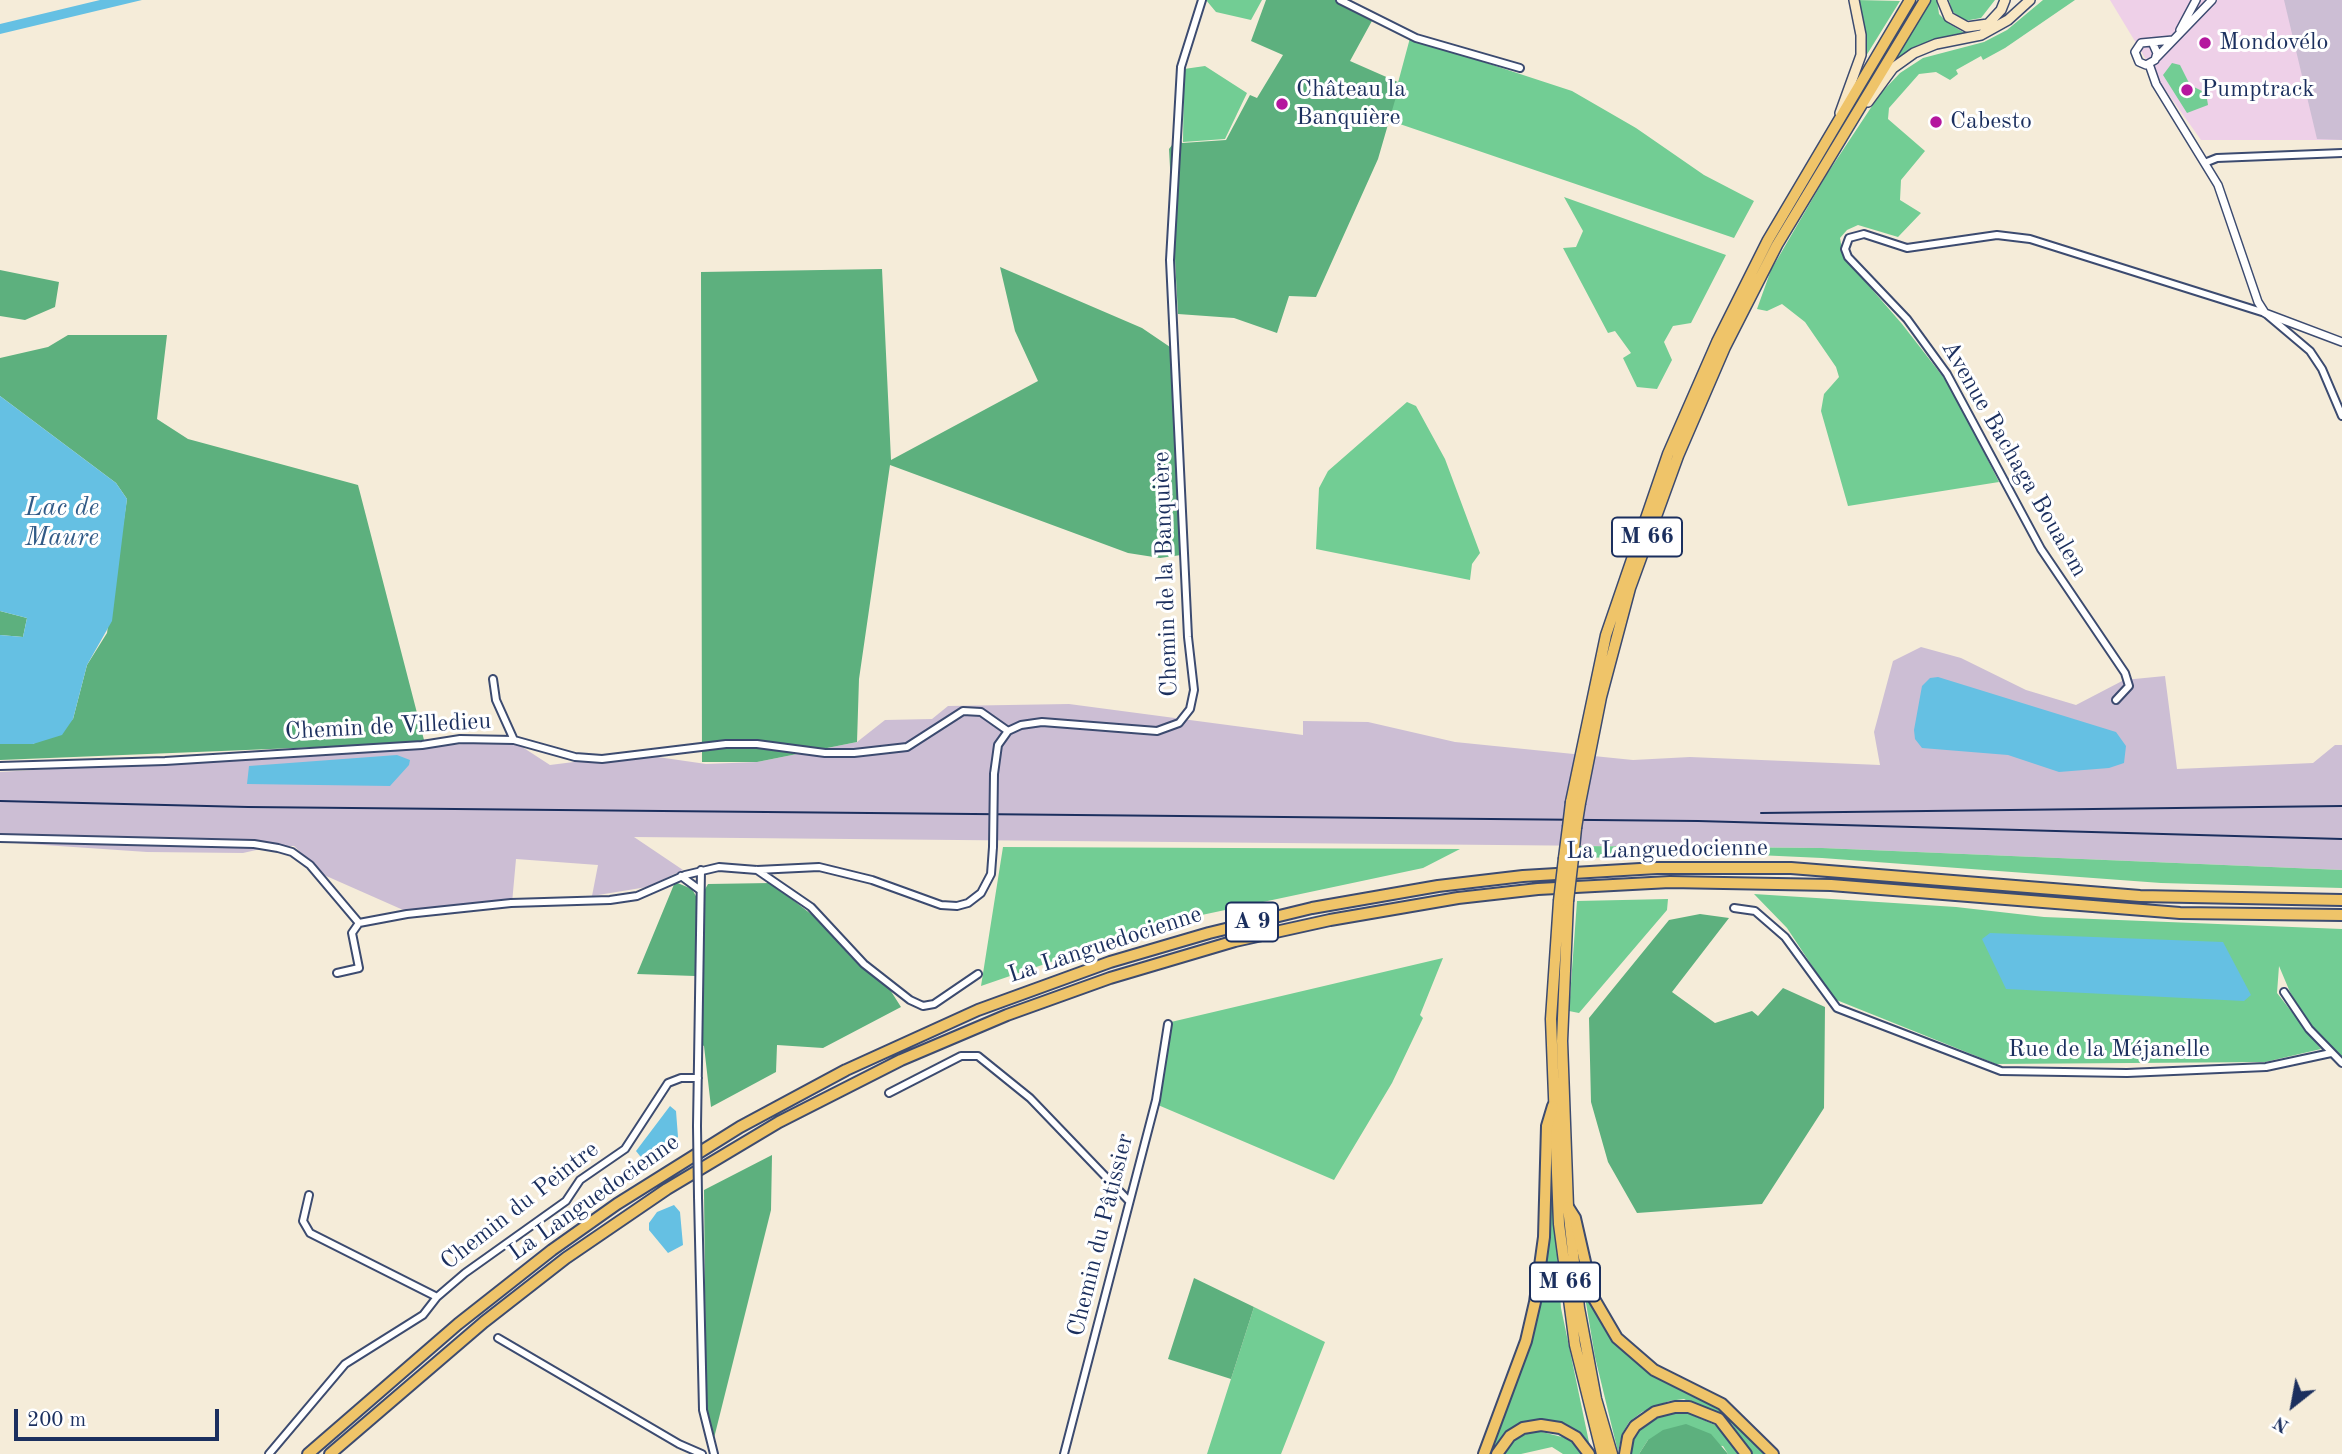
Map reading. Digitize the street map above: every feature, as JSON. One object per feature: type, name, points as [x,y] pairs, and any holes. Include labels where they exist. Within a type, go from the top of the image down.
[{"type":"highway","name":"M 66","points":[[1602,1454],[1575,1346],[1564,1275],[1553,1106],[1551,1019],[1572,828],[1606,635],[1668,454],[1757,261],[1840,113],[1910,0]]},
{"type":"highway","name":"M 66","points":[[1576,802],[1620,625],[1665,490],[1738,323],[1777,245],[1842,133],[1925,0]]},
{"type":"highway","name":"La Languedocienne","points":[[308,1454],[458,1324],[552,1250],[617,1203],[740,1127],[858,1064],[978,1010],[1079,972],[1209,933],[1346,901],[1438,886],[1523,876],[1644,868],[1791,868],[2140,896],[2342,900]]},
{"type":"highway","name":"La Languedocienne","points":[[331,1454],[484,1322],[566,1258],[667,1189],[768,1128],[884,1068],[1007,1014],[1123,974],[1223,944],[1330,920],[1458,898],[1552,888],[1670,882],[1832,885],[2180,913],[2342,915]]},
{"type":"highway","name":"M 66","points":[[1564,901],[1562,1029],[1568,1207],[1578,1308],[1596,1399],[1612,1454]]},
{"type":"highway","points":[[1484,1454],[1526,1341],[1535,1302],[1544,1237],[1547,1126],[1553,1106]]},
{"type":"highway","points":[[1568,1207],[1575,1218],[1593,1297],[1616,1338],[1654,1370],[1722,1405],[1773,1454]]},
{"type":"highway","points":[[1625,1454],[1628,1437],[1635,1426],[1655,1412],[1675,1407],[1697,1409],[1719,1419],[1746,1454]]},
{"type":"highway","points":[[1496,1454],[1510,1436],[1523,1428],[1541,1425],[1560,1428],[1576,1437],[1589,1454]]},
{"type":"main road","name":"M 66","points":[[1840,113],[1861,55],[1861,35],[1854,0]]},
{"type":"main road","points":[[1942,0],[1949,17],[1968,27],[1988,24],[1997,17],[2005,0]]},
{"type":"main road","name":"M 66","points":[[1842,133],[1893,68],[1914,53],[1936,44],[1981,35],[1997,28],[2030,0]]},
{"type":"street","name":"Chemin de la Banquière","points":[[1008,732],[1021,725],[1042,722],[1157,731],[1179,723],[1190,709],[1194,690],[1188,637],[1170,260],[1181,67],[1202,0]]},
{"type":"street","points":[[1340,0],[1416,38],[1520,68]]},
{"type":"street","points":[[2180,33],[2196,0]]},
{"type":"street","points":[[2149,64],[2212,0]]},
{"type":"street","points":[[2149,64],[2139,62],[2134,52],[2141,43],[2173,40]]},
{"type":"street","points":[[2152,44],[2157,57]]},
{"type":"street","points":[[2149,64],[2156,84],[2207,162],[2229,216],[2258,302],[2266,313],[2310,351],[2322,369],[2342,416]]},
{"type":"street","points":[[2207,162],[2217,158],[2342,153]]},
{"type":"street","name":"Avenue Bachaga Boualem","points":[[2116,701],[2129,686],[2125,673],[2041,549],[1947,374],[1907,319],[1848,257],[1846,243],[1855,235],[1864,234],[1907,248],[1997,234],[2030,239],[2266,313]]},
{"type":"street","points":[[2266,313],[2342,342]]},
{"type":"street","points":[[493,679],[496,700],[514,740]]},
{"type":"street","name":"Chemin de Villedieu","points":[[0,766],[164,761],[422,745],[460,739],[514,740],[575,757],[602,759],[726,744],[757,744],[825,753],[854,753],[907,747],[963,711],[981,712],[1008,732]]},
{"type":"street","points":[[337,973],[359,968],[352,933],[359,923],[407,914],[511,903],[610,901],[637,896],[681,876],[719,867],[757,870],[819,867],[844,872],[941,905],[957,906],[968,903],[981,893],[991,874],[993,774],[998,745],[1008,732]]},
{"type":"street","points":[[0,838],[254,844],[278,848],[292,852],[310,865],[359,923]]},
{"type":"street","points":[[701,870],[698,1197],[703,1410],[714,1454]]},
{"type":"street","points":[[757,870],[811,907],[864,964],[910,1000],[923,1006],[934,1004],[978,974]]},
{"type":"street","points":[[681,876],[700,890]]},
{"type":"street","name":"Rue de la Méjanelle","points":[[1734,908],[1755,911],[1786,937],[1837,1008],[2001,1071],[2127,1073],[2266,1068],[2330,1053]]},
{"type":"street","points":[[2284,992],[2330,1053],[2342,1063]]},
{"type":"street","name":"Chemin du Pâtissier","points":[[1064,1454],[1160,1082],[1168,1024]]},
{"type":"street","points":[[889,1093],[961,1056],[978,1056],[1030,1098],[1129,1201]]},
{"type":"street","name":"Chemin du Peintre","points":[[269,1454],[345,1364],[423,1315],[437,1297],[566,1201],[580,1180],[625,1149],[668,1083],[681,1078],[698,1078]]},
{"type":"street","points":[[309,1195],[303,1221],[310,1233],[437,1297]]},
{"type":"street","points":[[498,1338],[679,1444],[702,1454]]},
{"type":"shaded area","points":[[2110,0],[2342,0],[2342,140],[2201,140],[2159,81]]},
{"type":"shaded area","points":[[2284,0],[2342,0],[2342,140],[2317,139]]},
{"type":"shaded area","points":[[1921,647],[1961,658],[2026,690],[2076,705],[2124,680],[2165,676],[2177,769],[2313,763],[2335,745],[2342,745],[2342,870],[1822,848],[634,837],[683,870],[647,887],[592,896],[598,865],[516,859],[512,903],[410,913],[324,875],[294,846],[274,846],[243,853],[147,852],[0,842],[0,772],[513,741],[550,765],[637,754],[706,764],[757,762],[857,742],[885,720],[932,719],[948,706],[1069,704],[1303,735],[1303,721],[1368,722],[1455,742],[1633,760],[1690,757],[1880,765],[1874,732],[1893,661]]},
{"type":"green space","points":[[1206,0],[1262,0],[1251,20],[1216,12]]},
{"type":"green space","points":[[1266,0],[1335,0],[1373,19],[1350,61],[1400,83],[1378,159],[1316,297],[1289,296],[1277,333],[1234,318],[1178,314],[1169,149],[1179,136],[1182,143],[1226,140],[1250,95],[1257,98],[1283,55],[1251,41]]},
{"type":"green space","points":[[1856,0],[1900,1],[1866,56],[1865,36]]},
{"type":"green space","points":[[1931,0],[1937,0],[1939,14],[1948,23],[1963,32],[1971,32],[1918,45],[1891,63]]},
{"type":"green space","points":[[1949,0],[1995,0],[1981,18],[1964,21],[1952,11]]},
{"type":"green space","points":[[2043,0],[2075,0],[2005,48],[1983,60],[1981,56],[1956,70],[1958,74],[1950,80],[1936,72],[1919,74],[1889,108],[1888,119],[1925,151],[1901,180],[1900,200],[1921,213],[1898,237],[1858,225],[1847,230],[1840,238],[1843,256],[1902,324],[1951,387],[1999,482],[1848,506],[1821,411],[1824,394],[1839,377],[1836,367],[1805,322],[1782,304],[1767,311],[1757,309],[1771,270],[1827,174],[1880,94],[1900,73],[1923,58],[1984,42],[2007,30]]},
{"type":"green space","points":[[1410,38],[1572,91],[1636,128],[1704,175],[1754,201],[1734,238],[1388,120]]},
{"type":"green space","name":"Pumptrack","points":[[2172,63],[2180,65],[2190,85],[2206,93],[2208,105],[2187,113],[2163,75]]},
{"type":"green space","points":[[1205,66],[1247,93],[1225,139],[1183,142],[1184,69]]},
{"type":"green space","points":[[1564,197],[1726,255],[1691,323],[1673,326],[1664,342],[1672,360],[1657,389],[1637,387],[1623,358],[1631,353],[1615,331],[1608,333],[1563,248],[1576,247],[1583,231]]},
{"type":"green space","points":[[1000,267],[1142,328],[1170,347],[1181,555],[1160,558],[1128,553],[890,465],[859,679],[857,742],[757,762],[702,762],[701,272],[882,269],[891,460],[1038,381],[1015,331]]},
{"type":"green space","points":[[0,270],[59,282],[55,307],[25,320],[0,316]]},
{"type":"green space","points":[[68,335],[167,335],[157,419],[188,439],[358,485],[424,740],[418,743],[0,760],[0,744],[33,744],[73,719],[87,665],[107,633],[127,499],[116,483],[0,396],[0,358],[48,347]]},
{"type":"green space","points":[[1407,402],[1416,406],[1445,459],[1480,553],[1472,564],[1470,580],[1316,549],[1319,488],[1328,471]]},
{"type":"green space","points":[[0,611],[27,618],[23,637],[0,635]]},
{"type":"green space","points":[[1580,846],[1822,848],[2342,870],[2342,888],[2161,883],[1736,854],[1581,858]]},
{"type":"green space","points":[[1003,847],[1460,849],[1423,868],[1164,923],[981,986]]},
{"type":"green space","points":[[675,882],[692,889],[697,898],[695,976],[637,974]]},
{"type":"green space","points":[[771,883],[820,921],[851,957],[887,985],[901,1007],[823,1048],[777,1045],[776,1072],[711,1107],[704,1046],[700,1044],[700,898],[708,884]]},
{"type":"green space","points":[[1754,894],[1956,907],[2044,917],[2342,929],[2342,1059],[2308,1023],[2279,966],[2277,993],[2321,1049],[2265,1062],[1996,1064],[1834,999],[1787,928]]},
{"type":"green space","points":[[1668,899],[1667,910],[1579,1013],[1569,1011],[1577,901]]},
{"type":"green space","points":[[1700,914],[1729,918],[1672,992],[1715,1023],[1752,1011],[1758,1016],[1783,988],[1825,1007],[1824,1108],[1762,1204],[1637,1213],[1608,1162],[1591,1102],[1589,1018],[1669,920]]},
{"type":"green space","points":[[1443,958],[1420,1015],[1423,1018],[1392,1083],[1334,1180],[1158,1105],[1171,1022]]},
{"type":"green space","points":[[772,1155],[771,1210],[713,1442],[707,1419],[706,1392],[704,1190]]},
{"type":"green space","points":[[1550,1163],[1561,1308],[1590,1447],[1549,1421],[1502,1438],[1491,1454],[1487,1454],[1531,1336]]},
{"type":"green space","points":[[1194,1278],[1254,1307],[1231,1379],[1168,1359]]},
{"type":"green space","points":[[1586,1284],[1594,1308],[1616,1344],[1647,1371],[1717,1406],[1767,1454],[1750,1454],[1732,1424],[1684,1399],[1669,1401],[1642,1412],[1629,1422],[1622,1434],[1618,1452],[1595,1357],[1583,1285]]},
{"type":"green space","points":[[1254,1307],[1325,1342],[1281,1454],[1207,1454]]},
{"type":"green space","points":[[1685,1412],[1715,1425],[1737,1447],[1739,1454],[1728,1454],[1723,1446],[1648,1440],[1639,1454],[1629,1454],[1638,1430],[1665,1414]]},
{"type":"green space","points":[[1686,1424],[1711,1434],[1728,1454],[1639,1454],[1648,1440],[1663,1430]]},
{"type":"green space","points":[[1538,1431],[1570,1439],[1582,1454],[1563,1454],[1552,1447],[1521,1454],[1502,1454],[1519,1436]]},
{"type":"water","points":[[100,0],[142,0],[0,34],[0,24]]},
{"type":"water","name":"Lac de Maure","points":[[0,396],[116,483],[127,499],[112,621],[87,665],[73,719],[62,735],[33,744],[0,744],[0,635],[23,637],[27,618],[0,611]]},
{"type":"water","points":[[1938,677],[2116,732],[2126,746],[2124,763],[2109,768],[2059,772],[2008,755],[1922,748],[1915,739],[1914,730],[1922,686],[1930,678]]},
{"type":"water","points":[[397,755],[410,760],[409,765],[390,786],[247,784],[249,766]]},
{"type":"water","points":[[1990,933],[2223,942],[2251,995],[2244,1001],[2006,989],[1982,939]]},
{"type":"water","points":[[670,1106],[676,1111],[678,1137],[649,1162],[644,1161],[636,1151]]},
{"type":"water","points":[[674,1205],[680,1212],[683,1245],[668,1253],[649,1230],[649,1223],[657,1212]]},
{"type":"railway","points":[[0,801],[248,807],[1698,821],[2342,839]]},
{"type":"railway","points":[[1761,813],[2342,806]]},
{"type":"place","name":"Mondovélo","points":[[2205,43]]},
{"type":"place","name":"Pumptrack","points":[[2187,90]]},
{"type":"place","name":"Château la Banquière","points":[[1282,104]]},
{"type":"place","name":"Cabesto","points":[[1936,122]]}]
